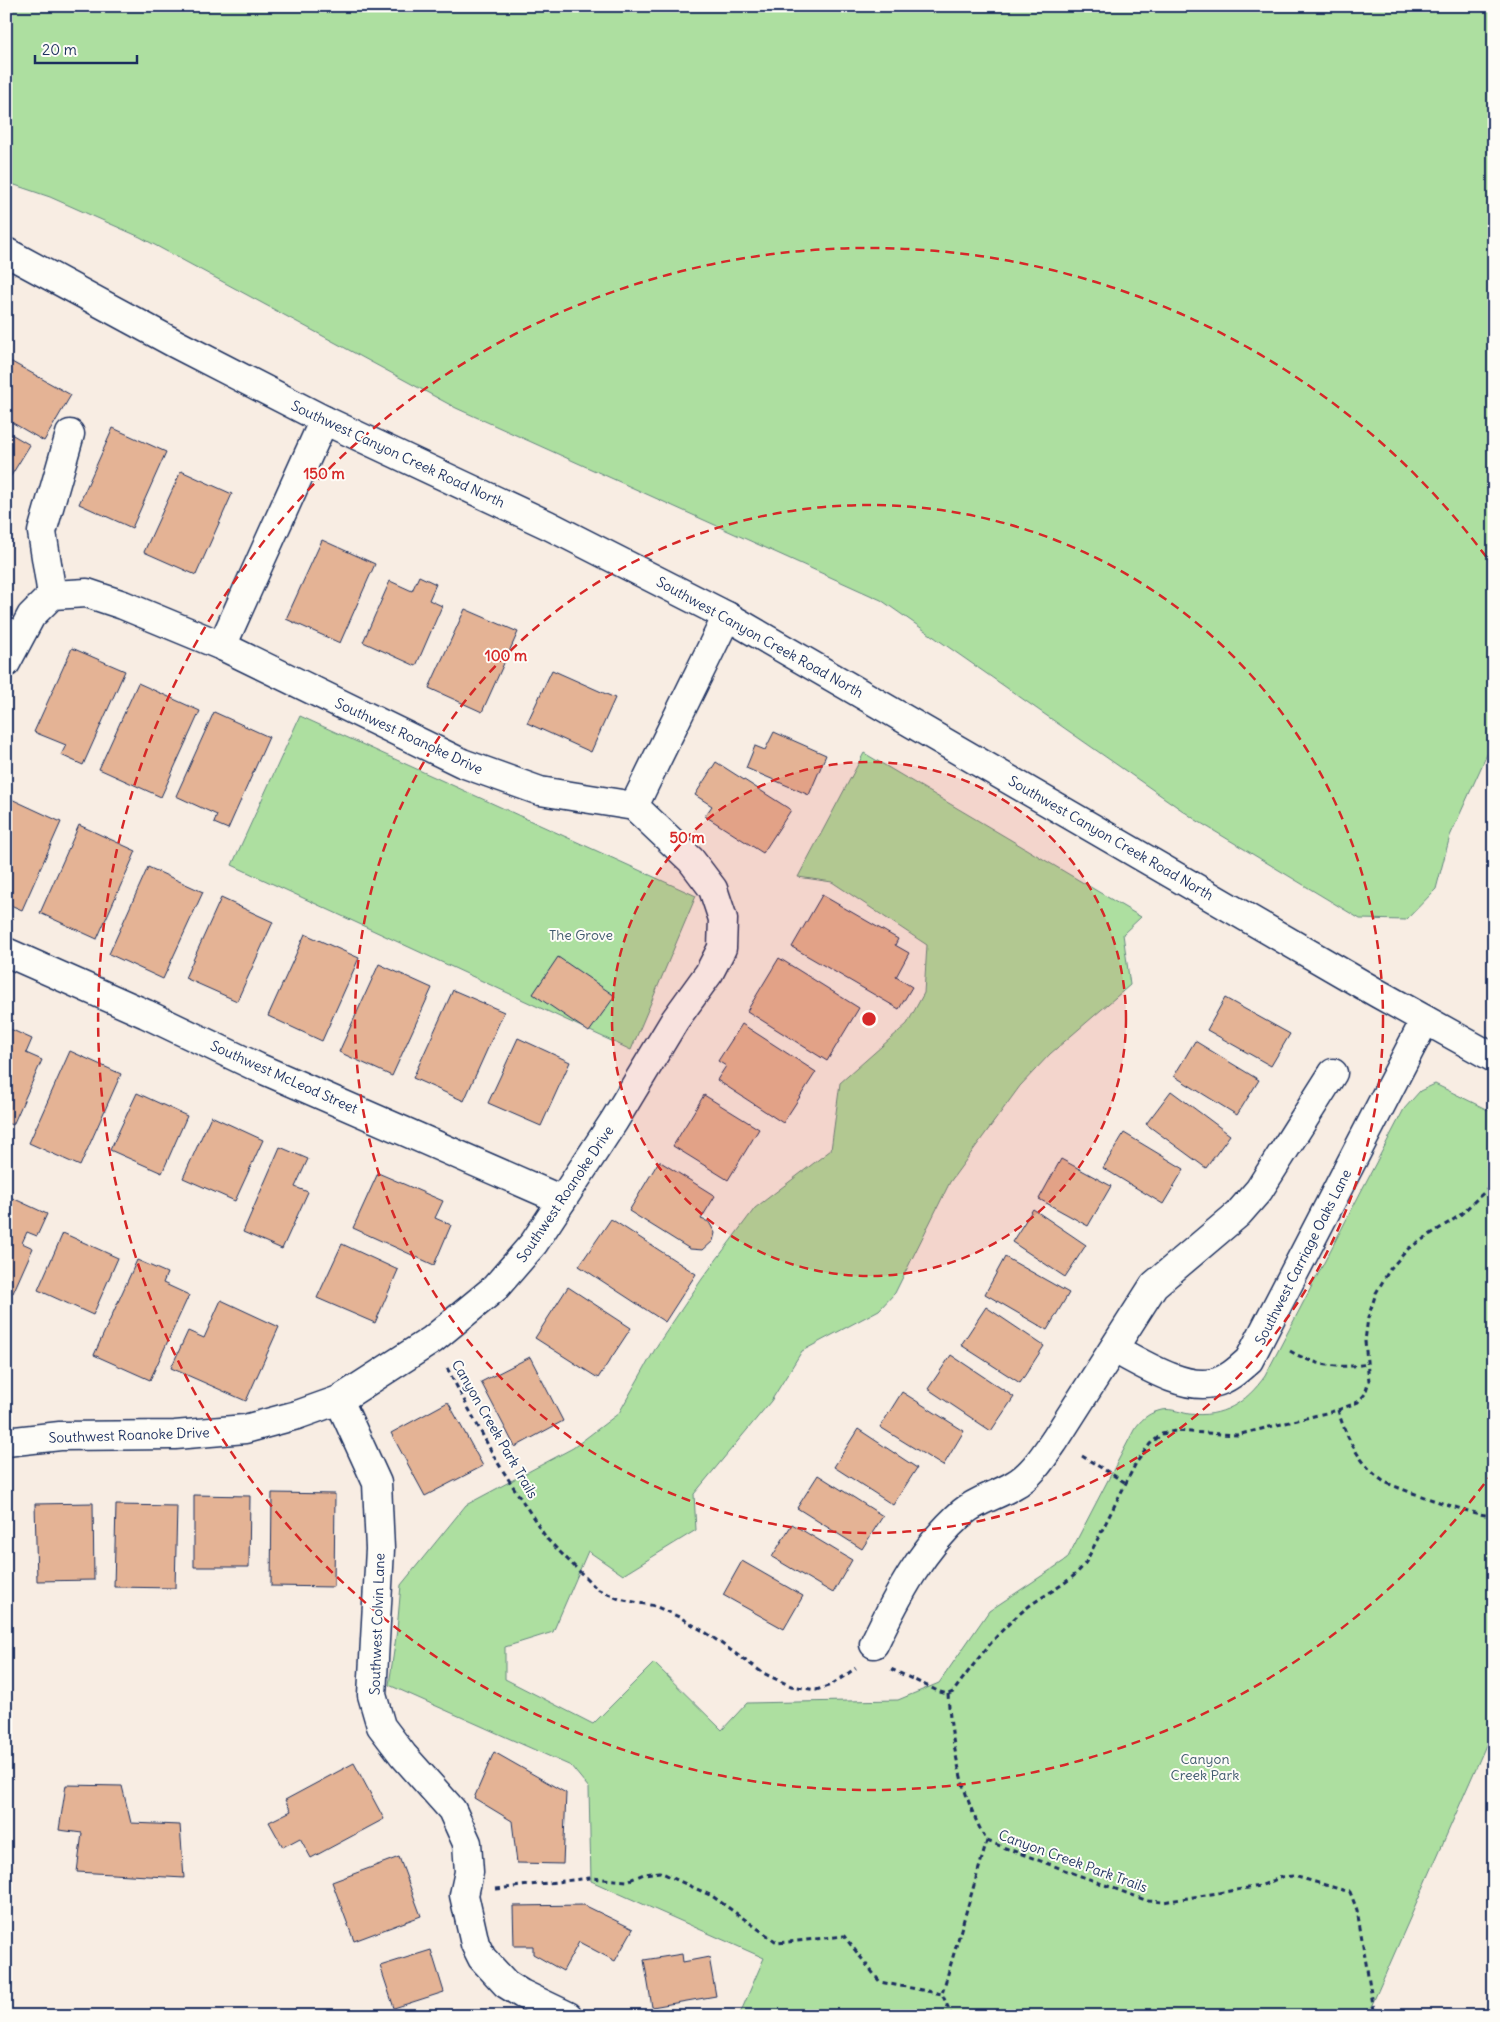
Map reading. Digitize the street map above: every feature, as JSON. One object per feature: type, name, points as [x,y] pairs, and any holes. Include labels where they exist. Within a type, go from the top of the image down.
[{"type":"street","name":"Southwest Canyon Creek Road North","points":[[6,252],[176,344],[324,420],[548,525],[727,616],[1425,1020],[1494,1058]]},
{"type":"street","points":[[222,646],[324,420]]},
{"type":"street","points":[[6,663],[31,616],[52,595],[42,532],[70,434]]},
{"type":"street","name":"Southwest Roanoke Drive","points":[[6,1442],[60,1436],[175,1436],[245,1429],[297,1416],[339,1400],[432,1340],[495,1288],[516,1266],[614,1121],[675,1020],[709,973],[722,948],[723,919],[713,889],[692,860],[634,806],[540,792],[462,763],[222,646],[123,604],[87,592],[52,595]]},
{"type":"street","points":[[634,806],[727,616]]},
{"type":"street","name":"Southwest McLeod Street","points":[[6,952],[146,1014],[257,1067],[562,1200]]},
{"type":"street","name":"Southwest Carriage Oaks Lane","points":[[1114,1349],[1170,1377],[1193,1382],[1212,1383],[1232,1375],[1249,1360],[1425,1020]]},
{"type":"street","points":[[871,1651],[916,1565],[942,1532],[964,1510],[1015,1484],[1038,1462],[1055,1440],[1154,1285],[1238,1214],[1259,1190],[1333,1073]]},
{"type":"street","name":"Southwest Colvin Lane","points":[[339,1400],[377,1483],[380,1549],[372,1695],[381,1726],[403,1755],[452,1810],[467,1843],[469,1872],[464,1895],[475,1944],[492,1970],[522,1994],[568,2016]]},
{"type":"path","points":[[871,1651],[948,1694],[953,1692],[1023,1610],[1077,1575],[1086,1562],[1136,1463],[1150,1444],[1162,1434],[1175,1431],[1237,1435],[1338,1410],[1358,1402],[1365,1394],[1369,1381],[1365,1341],[1368,1318],[1376,1293],[1390,1270],[1409,1248],[1459,1216],[1494,1183]]},
{"type":"path","points":[[1262,1335],[1306,1360],[1322,1366],[1351,1367],[1368,1364]]},
{"type":"path","name":"Canyon Creek Park Trails","points":[[432,1340],[496,1460],[547,1539],[597,1589],[619,1599],[656,1606],[681,1618],[705,1632],[763,1673],[791,1686],[816,1690],[831,1685],[871,1651]]},
{"type":"path","points":[[1338,1410],[1343,1428],[1353,1447],[1384,1481],[1468,1511],[1486,1516],[1494,1512]]},
{"type":"path","points":[[1055,1440],[1126,1483]]},
{"type":"path","name":"Canyon Creek Park Trails","points":[[948,1694],[952,1737],[977,1826],[987,1841],[1148,1901],[1163,1902],[1260,1886],[1282,1877],[1294,1876],[1345,1889],[1353,1896],[1357,1910],[1375,2016]]},
{"type":"path","name":"Canyon Creek Park Trails","points":[[942,1994],[987,1841]]},
{"type":"path","points":[[464,1895],[590,1878],[627,1881],[644,1874],[660,1872],[712,1896],[778,1942],[844,1936],[880,1982],[942,1994],[952,2016]]},
{"type":"green space","points":[[12,6],[1494,6],[1494,739],[1450,836],[1436,889],[1406,920],[1360,919],[1196,820],[881,600],[456,408],[140,237],[50,197],[6,182],[6,20]]},
{"type":"green space","name":"The Grove","points":[[300,716],[696,896],[631,1050],[232,865]]},
{"type":"green space","name":"Canyon Creek Park","points":[[864,753],[1141,917],[1123,934],[1130,985],[1050,1054],[1020,1086],[950,1182],[895,1293],[879,1310],[802,1351],[771,1401],[694,1494],[696,1530],[623,1575],[588,1551],[553,1632],[505,1647],[505,1679],[593,1724],[654,1663],[722,1730],[747,1703],[898,1700],[939,1683],[989,1611],[1067,1559],[1134,1430],[1141,1421],[1150,1414],[1162,1410],[1201,1415],[1223,1411],[1241,1401],[1258,1386],[1265,1376],[1404,1109],[1420,1091],[1435,1084],[1494,1113],[1494,1727],[1367,2016],[739,2016],[764,1958],[591,1881],[589,1788],[571,1766],[389,1685],[401,1585],[466,1505],[573,1448],[619,1413],[658,1344],[702,1279],[755,1208],[831,1150],[840,1083],[907,1024],[924,993],[927,945],[832,882],[798,877]]},
{"type":"building","points":[[10,361],[71,395],[44,441],[6,419],[6,367]]},
{"type":"building","points":[[113,428],[166,452],[132,528],[79,504]]},
{"type":"building","points":[[6,431],[30,445],[6,484]]},
{"type":"building","points":[[181,471],[232,494],[196,575],[144,552]]},
{"type":"building","points":[[322,540],[375,564],[340,643],[286,619]]},
{"type":"building","points":[[419,576],[436,584],[429,600],[442,606],[416,666],[363,642],[390,581],[412,591]]},
{"type":"building","points":[[465,609],[518,632],[482,712],[429,688]]},
{"type":"building","points":[[72,648],[125,671],[83,765],[61,755],[66,745],[34,732]]},
{"type":"building","points":[[552,670],[615,698],[591,752],[527,723]]},
{"type":"building","points":[[138,683],[200,711],[161,797],[99,769]]},
{"type":"building","points":[[214,712],[269,737],[228,829],[214,823],[217,815],[176,796]]},
{"type":"building","points":[[774,732],[826,755],[809,795],[746,768],[755,746],[765,750]]},
{"type":"building","points":[[716,762],[791,810],[763,853],[705,816],[712,806],[695,795]]},
{"type":"building","points":[[7,797],[61,822],[22,910],[6,903]]},
{"type":"building","points":[[79,825],[136,851],[97,939],[40,913]]},
{"type":"building","points":[[148,867],[203,892],[163,979],[109,954]]},
{"type":"building","points":[[822,895],[898,939],[895,945],[909,953],[896,977],[912,987],[899,1009],[792,947]]},
{"type":"building","points":[[221,898],[273,922],[237,1001],[185,978]]},
{"type":"building","points":[[305,934],[359,958],[322,1041],[268,1016]]},
{"type":"building","points":[[558,957],[615,996],[589,1032],[533,994]]},
{"type":"building","points":[[779,958],[859,1008],[827,1061],[747,1011]]},
{"type":"building","points":[[379,964],[432,988],[392,1076],[339,1052]]},
{"type":"building","points":[[453,990],[504,1012],[464,1101],[413,1078]]},
{"type":"building","points":[[1225,998],[1290,1034],[1271,1066],[1207,1030]]},
{"type":"building","points":[[742,1024],[816,1072],[783,1123],[717,1080],[726,1066],[718,1061]]},
{"type":"building","points":[[6,1027],[32,1039],[26,1053],[42,1060],[13,1125],[6,1123]]},
{"type":"building","points":[[518,1038],[570,1062],[541,1126],[488,1103]]},
{"type":"building","points":[[1195,1041],[1259,1080],[1237,1115],[1174,1076]]},
{"type":"building","points":[[70,1051],[121,1074],[80,1166],[29,1143]]},
{"type":"building","points":[[1171,1091],[1230,1135],[1206,1168],[1146,1124]]},
{"type":"building","points":[[137,1093],[187,1116],[162,1173],[110,1150]]},
{"type":"building","points":[[704,1095],[759,1129],[728,1180],[673,1146]]},
{"type":"building","points":[[211,1116],[263,1140],[235,1201],[183,1178]]},
{"type":"building","points":[[1124,1133],[1184,1169],[1163,1204],[1103,1168]]},
{"type":"building","points":[[280,1147],[308,1159],[295,1187],[308,1192],[282,1249],[243,1232]]},
{"type":"building","points":[[1061,1159],[1111,1186],[1088,1226],[1039,1199]]},
{"type":"building","points":[[659,1161],[715,1196],[701,1219],[709,1222],[715,1233],[713,1241],[703,1250],[690,1249],[629,1211]]},
{"type":"building","points":[[378,1173],[443,1201],[435,1218],[451,1225],[434,1265],[353,1228]]},
{"type":"building","points":[[6,1195],[47,1214],[37,1236],[27,1232],[22,1243],[33,1248],[13,1293],[6,1291]]},
{"type":"building","points":[[1033,1209],[1086,1245],[1065,1277],[1012,1242]]},
{"type":"building","points":[[611,1219],[696,1274],[665,1322],[579,1266]]},
{"type":"building","points":[[63,1233],[118,1258],[93,1315],[38,1290]]},
{"type":"building","points":[[342,1244],[398,1270],[375,1323],[317,1298]]},
{"type":"building","points":[[1005,1257],[1069,1293],[1047,1330],[985,1294]]},
{"type":"building","points":[[137,1260],[167,1273],[163,1283],[189,1295],[150,1380],[94,1355]]},
{"type":"building","points":[[568,1287],[631,1328],[598,1378],[535,1338]]},
{"type":"building","points":[[221,1300],[279,1327],[246,1401],[171,1368],[188,1331],[204,1338]]},
{"type":"building","points":[[986,1307],[1044,1346],[1020,1383],[961,1345]]},
{"type":"building","points":[[951,1355],[1014,1397],[991,1431],[928,1389]]},
{"type":"building","points":[[530,1357],[563,1421],[515,1447],[481,1382]]},
{"type":"building","points":[[902,1392],[964,1431],[943,1466],[880,1427]]},
{"type":"building","points":[[448,1402],[483,1466],[425,1496],[391,1433]]},
{"type":"building","points":[[858,1429],[917,1468],[893,1505],[834,1467]]},
{"type":"building","points":[[818,1475],[883,1516],[862,1549],[797,1508]]},
{"type":"building","points":[[272,1493],[335,1494],[334,1587],[271,1586]]},
{"type":"building","points":[[194,1495],[250,1496],[249,1567],[194,1567]]},
{"type":"building","points":[[93,1503],[94,1580],[37,1581],[35,1504]]},
{"type":"building","points":[[116,1505],[177,1506],[175,1588],[114,1587]]},
{"type":"building","points":[[792,1524],[852,1560],[833,1593],[772,1557]]},
{"type":"building","points":[[742,1561],[803,1596],[784,1629],[723,1595]]},
{"type":"building","points":[[494,1752],[566,1793],[563,1864],[517,1863],[512,1821],[474,1798]]},
{"type":"building","points":[[354,1763],[384,1819],[311,1858],[300,1838],[283,1847],[269,1822],[291,1811],[285,1800]]},
{"type":"building","points":[[66,1785],[122,1786],[131,1823],[180,1825],[184,1878],[77,1872],[82,1833],[59,1830]]},
{"type":"building","points":[[399,1857],[421,1916],[354,1941],[332,1882]]},
{"type":"building","points":[[584,1905],[633,1929],[615,1961],[579,1942],[563,1971],[533,1954],[533,1946],[514,1946],[513,1906]]},
{"type":"building","points":[[431,1950],[444,1992],[394,2008],[380,1966]]},
{"type":"building","points":[[682,1954],[683,1962],[709,1957],[716,1996],[652,2007],[644,1960]]}]
